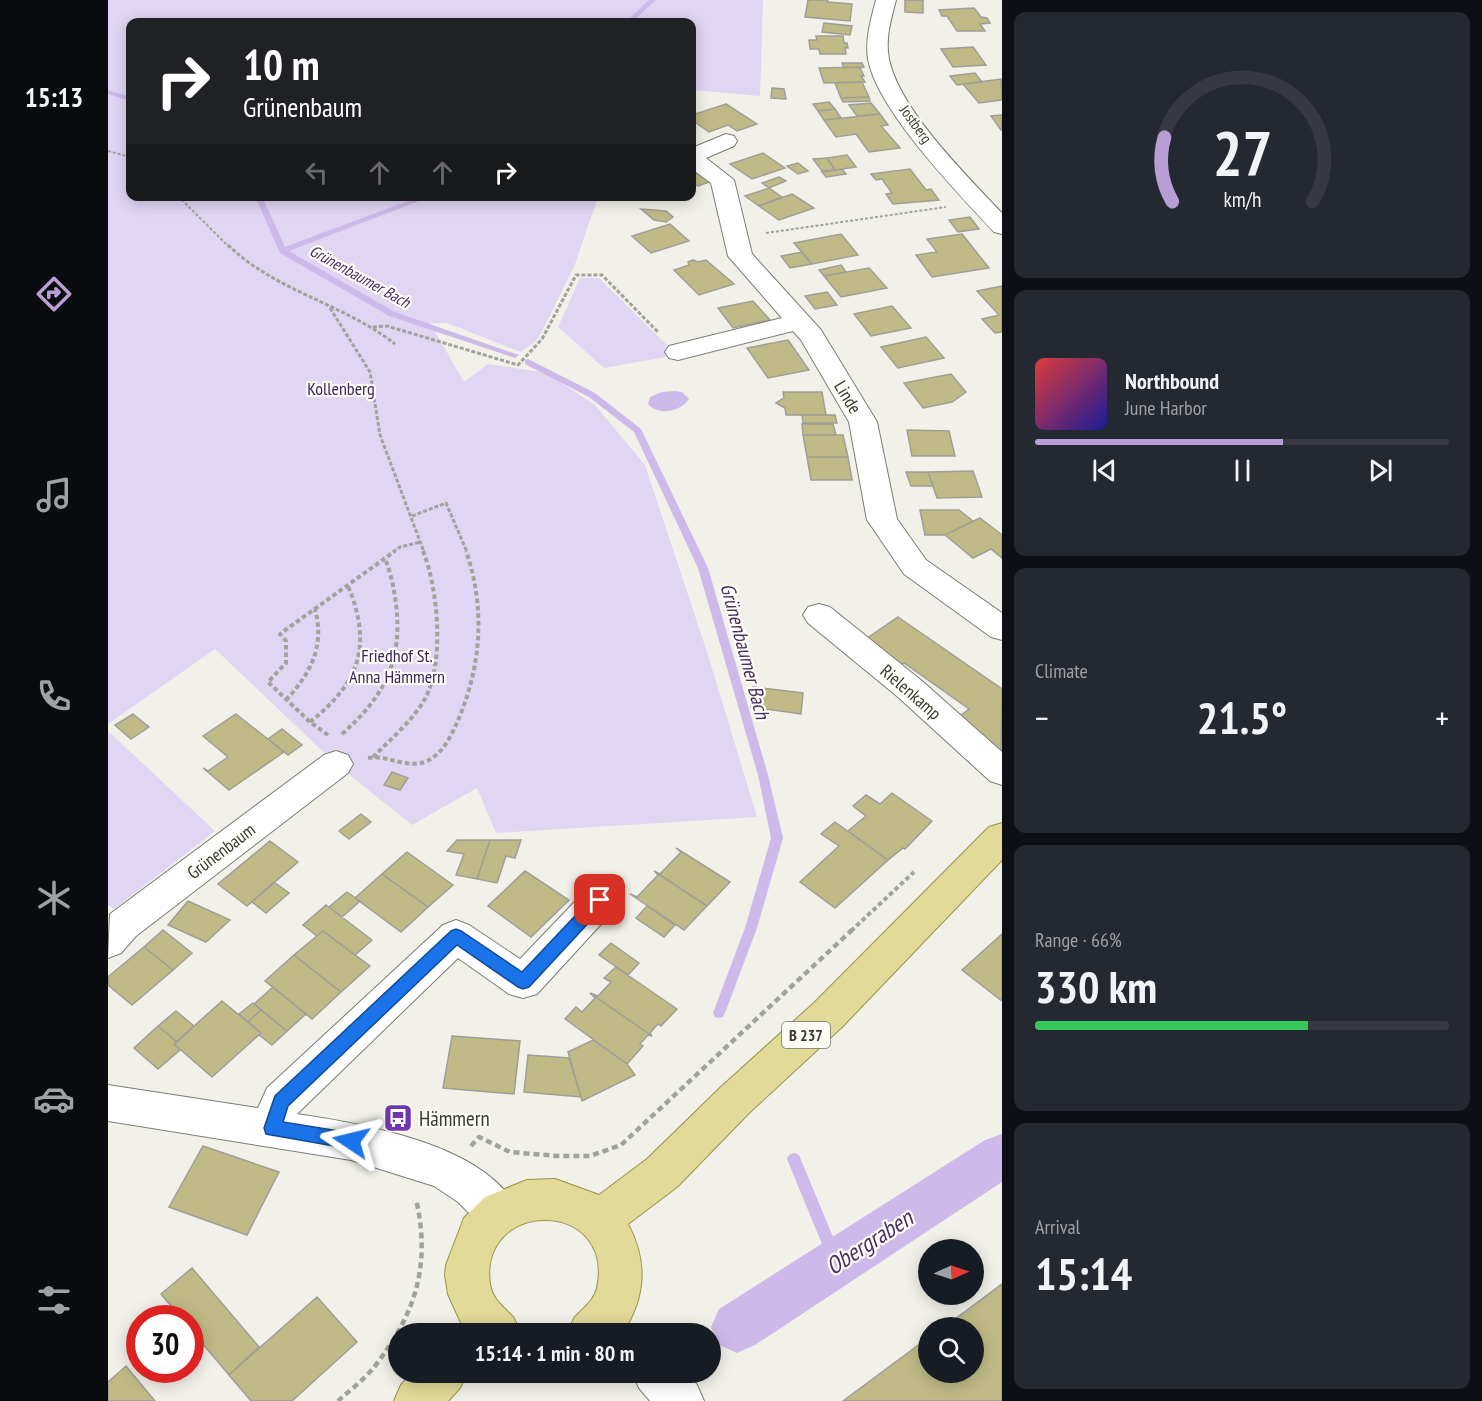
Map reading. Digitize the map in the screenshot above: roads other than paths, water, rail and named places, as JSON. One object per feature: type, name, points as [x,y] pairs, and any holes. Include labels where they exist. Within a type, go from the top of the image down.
[{"type":"main road","name":"B 237","points":[[599,1220],[662,1173],[735,1100],[828,1015],[1002,837]]},
{"type":"main road","points":[[484,1323],[473,1304],[467,1272],[471,1249],[476,1238],[498,1213],[516,1203],[545,1198],[576,1204],[599,1220],[611,1235],[621,1274],[618,1295],[607,1323]]},
{"type":"main road","points":[[417,1401],[434,1383]]},
{"type":"street","name":"Jostberg","points":[[886,0],[881,19],[879,63],[895,95],[917,129],[1002,227]]},
{"type":"street","name":"Linde","points":[[696,156],[726,141]]},
{"type":"street","name":"Linde","points":[[696,161],[722,180],[740,256],[812,336],[863,422],[882,520],[915,567],[999,623]]},
{"type":"street","points":[[678,352],[800,321]]},
{"type":"street","name":"Rielenkamp","points":[[819,615],[910,689],[1002,772]]},
{"type":"street","name":"Grünenbaum","points":[[108,942],[123,925],[350,762]]},
{"type":"street","points":[[272,1128],[281,1101],[456,936],[523,982],[600,900]]},
{"type":"street","points":[[108,1103],[351,1141],[447,1171],[473,1188],[498,1213]]},
{"type":"street","points":[[665,1383],[681,1401]]},
{"type":"waterway","points":[[633,18],[653,0]]},
{"type":"waterway","name":"Grünenbaumer Bach","points":[[108,92],[126,98]]},
{"type":"waterway","name":"Grünenbaumer Bach","points":[[260,201],[283,251]]},
{"type":"waterway","points":[[283,251],[416,201]]},
{"type":"waterway","name":"Grünenbaumer Bach","points":[[283,251],[392,314],[515,355]]},
{"type":"waterway","name":"Grünenbaumer Bach","points":[[528,362],[592,395],[638,431],[703,568],[763,775],[777,838],[751,928],[719,1013]]},
{"type":"waterway","name":"Obergraben","points":[[737,1327],[1002,1156]]},
{"type":"waterway","name":"Grünenbaumer Bach","points":[[794,1159],[836,1261]]},
{"type":"place","name":"Hämmern","points":[[398,1118]]},
{"type":"park label","name":"Kollenberg","points":[[341,388]]},
{"type":"park label","name":"Friedhof St. Anna Hämmern","points":[[397,665]]}]
